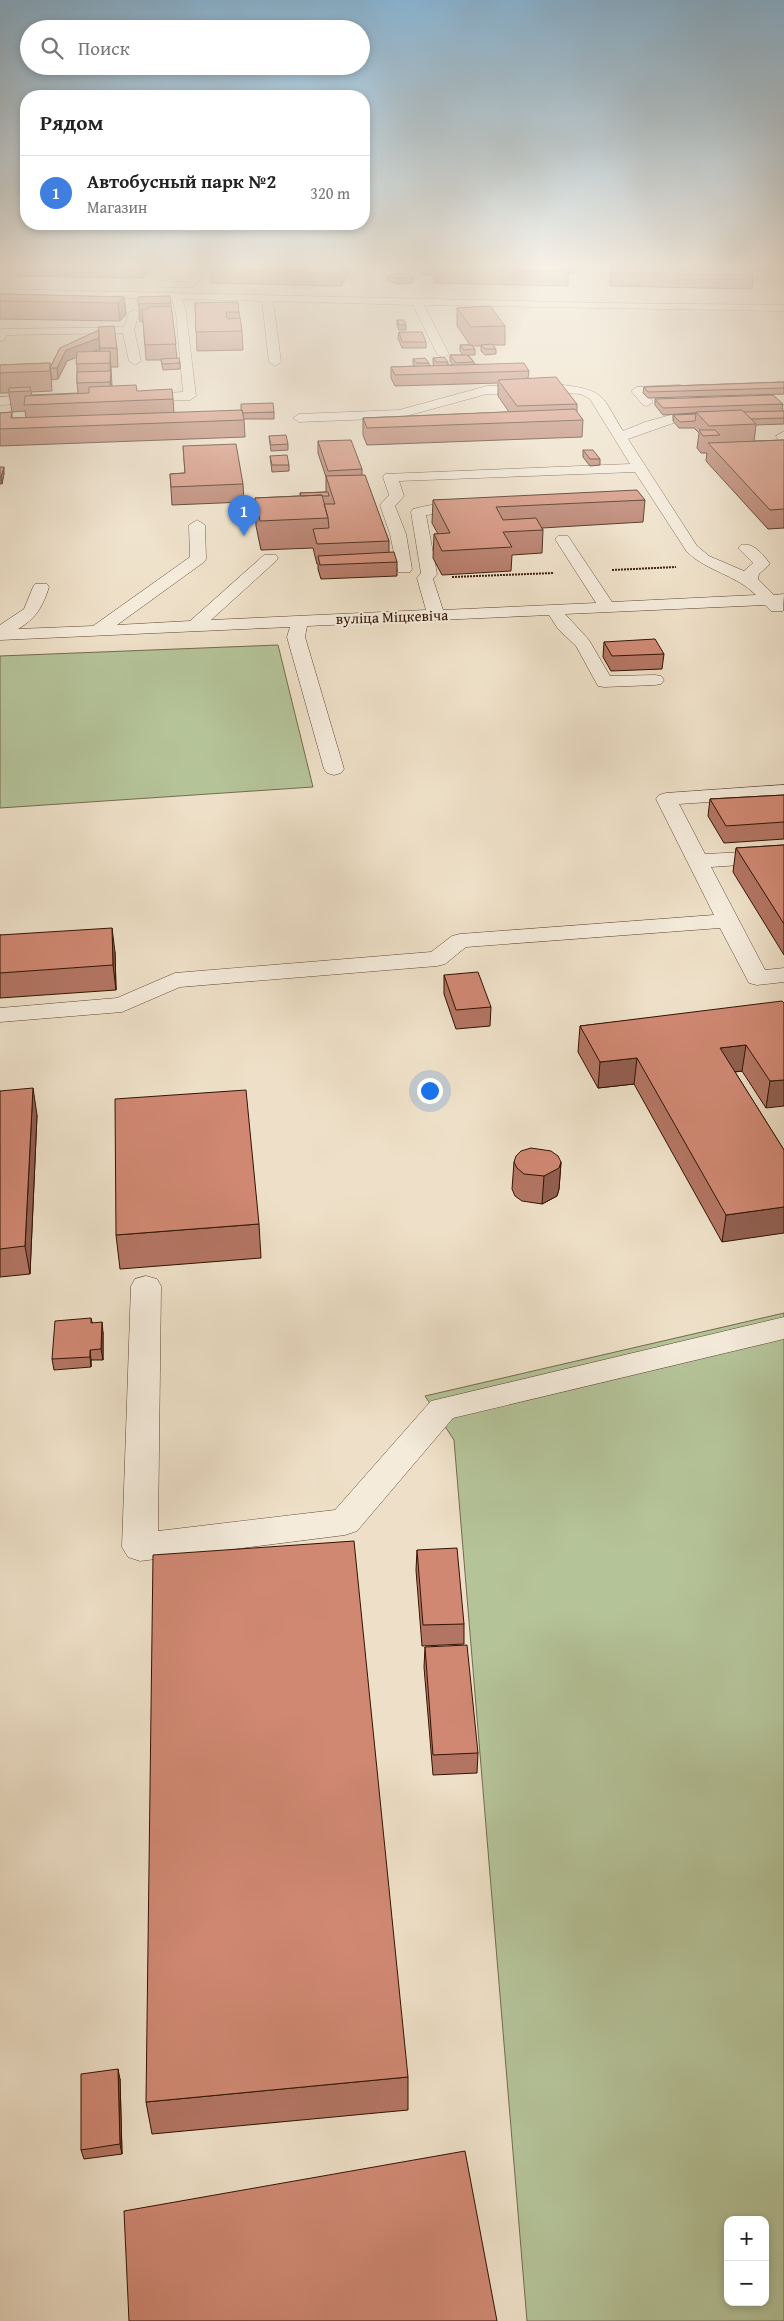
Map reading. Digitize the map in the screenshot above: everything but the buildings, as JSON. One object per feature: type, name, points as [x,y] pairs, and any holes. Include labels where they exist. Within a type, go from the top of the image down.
[{"type":"street","points":[[124,398],[190,396],[188,375]]},
{"type":"street","points":[[299,418],[399,414],[487,390],[563,388],[595,396],[612,394]]},
{"type":"street","points":[[686,401],[646,402],[632,391],[696,388]]},
{"type":"street","points":[[595,396],[619,438],[692,549],[703,559],[750,580],[777,600],[784,616]]},
{"type":"street","points":[[0,400],[57,399]]},
{"type":"street","points":[[646,402],[650,425]]},
{"type":"street","points":[[619,438],[650,425],[678,417],[784,413]]},
{"type":"street","points":[[404,569],[398,534],[387,506],[397,496],[390,477],[640,468]]},
{"type":"street","points":[[642,500],[658,499]]},
{"type":"street","points":[[436,616],[425,578],[429,574],[418,512],[436,508],[484,506]]},
{"type":"street","points":[[98,630],[198,559],[197,525]]},
{"type":"street","points":[[563,539],[606,606]]},
{"type":"street","points":[[746,548],[762,564],[751,572],[750,580]]},
{"type":"street","points":[[194,627],[270,558]]},
{"type":"street","points":[[0,633],[31,614],[36,607],[41,587]]},
{"type":"street","name":"вуліца Міцкевіча","points":[[0,633],[194,627],[606,606],[777,600]]},
{"type":"street","points":[[553,609],[564,625],[583,644],[604,682],[655,680]]},
{"type":"street","points":[[300,621],[296,637],[334,769]]},
{"type":"street","points":[[784,791],[666,799],[757,978],[784,975]]},
{"type":"street","points":[[698,861],[784,856]]},
{"type":"street","points":[[0,1015],[122,1005],[175,980],[436,959],[460,941],[728,921]]},
{"type":"street","points":[[436,959],[446,983]]},
{"type":"street","points":[[146,1286],[140,1547],[345,1522],[442,1409],[784,1328]]},
{"type":"green space","points":[[278,645],[313,787],[0,808],[0,656]]},
{"type":"green space","points":[[784,1313],[784,2321],[527,2321],[454,1440],[425,1396]]},
{"type":"place","name":"Автобусный парк №2","points":[[244,536]]}]
